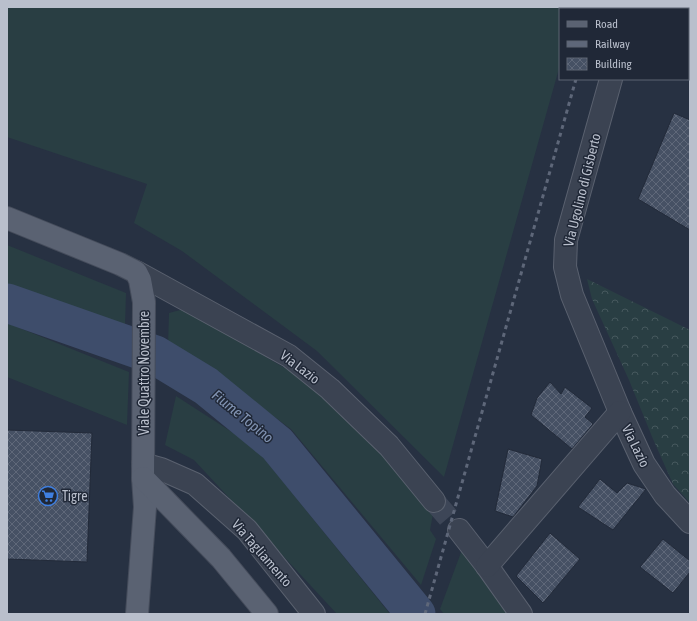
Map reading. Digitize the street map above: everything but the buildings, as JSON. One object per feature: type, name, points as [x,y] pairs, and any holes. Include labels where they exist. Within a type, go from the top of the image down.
[{"type":"main road","points":[[7,218],[120,264],[136,272]]},
{"type":"main road","name":"Viale Quattro Novembre","points":[[136,272],[140,280],[144,302],[143,471],[145,507],[137,614]]},
{"type":"main road","points":[[143,471],[221,558],[267,614]]},
{"type":"street","name":"Via Ugolino di Gisberto","points":[[611,80],[566,240],[566,267],[572,295],[620,412]]},
{"type":"street","name":"Via Lazio","points":[[136,272],[290,356],[330,389],[389,446],[434,501]]},
{"type":"street","name":"Via Lazio","points":[[487,566],[620,412],[644,464],[664,496],[690,522]]},
{"type":"street","name":"Via Tagliamento","points":[[143,471],[160,469],[195,484],[247,530],[314,614]]},
{"type":"street","points":[[459,530],[522,614]]},
{"type":"green space","points":[[7,7],[576,7],[559,8],[559,69],[444,477],[317,351],[182,251],[134,223],[147,184],[7,137]]},
{"type":"green space","points":[[7,245],[126,293],[125,325],[7,284]]},
{"type":"green space","points":[[587,279],[690,330],[690,503],[673,484],[629,380],[592,299]]},
{"type":"green space","points":[[184,309],[305,380],[391,459],[433,514],[430,530],[436,539],[421,585],[291,429],[205,367],[168,346],[169,313]]},
{"type":"green space","points":[[7,323],[129,372],[127,425],[7,377]]},
{"type":"green space","points":[[176,396],[255,447],[390,614],[337,614],[194,460],[165,445]]},
{"type":"green space","points":[[463,547],[511,614],[444,614],[440,609]]},
{"type":"waterway","name":"Fiume Topino","points":[[7,303],[155,355],[206,386],[277,444],[416,614]]},
{"type":"tunnel","points":[[434,501],[459,530]]},
{"type":"railway","points":[[425,614],[576,80]]},
{"type":"place","name":"Tigre","points":[[48,496]]}]
